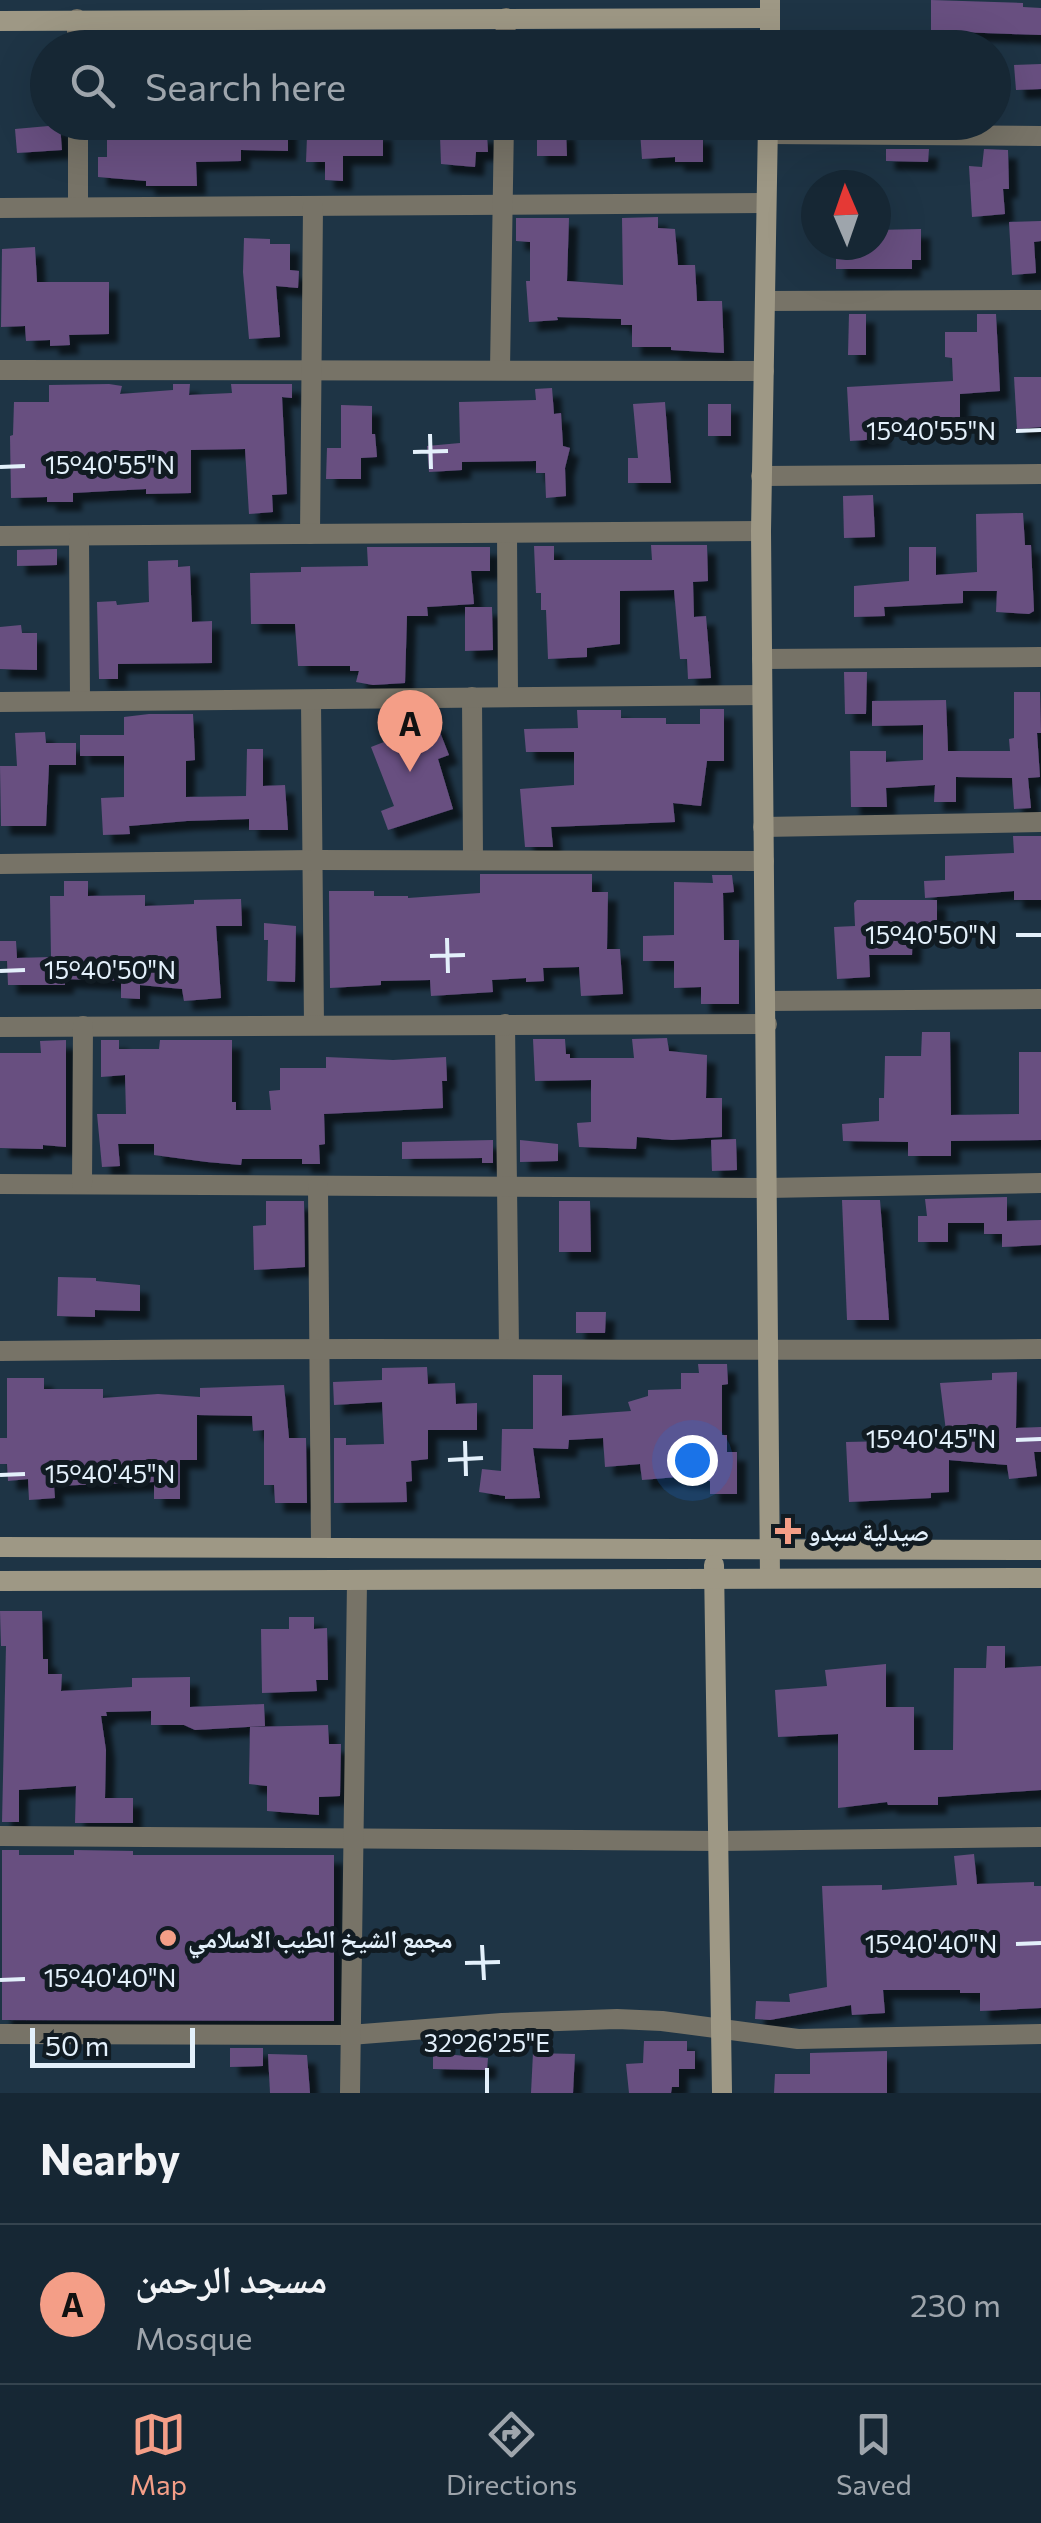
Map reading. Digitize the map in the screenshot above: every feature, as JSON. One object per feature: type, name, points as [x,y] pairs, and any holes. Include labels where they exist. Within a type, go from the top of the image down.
[{"type":"street","points":[[0,21],[402,9],[506,18],[770,9]]},
{"type":"street","points":[[506,18],[506,30]]},
{"type":"street","points":[[77,19],[77,30]]},
{"type":"street","points":[[1011,135],[1041,136]]},
{"type":"street","points":[[78,140],[78,206]]},
{"type":"street","points":[[500,370],[504,140]]},
{"type":"street","points":[[768,140],[761,531],[770,1578]]},
{"type":"street","points":[[0,208],[765,203]]},
{"type":"street","points":[[310,534],[312,206]]},
{"type":"street","points":[[765,301],[1041,300]]},
{"type":"street","points":[[0,370],[764,371]]},
{"type":"street","points":[[762,476],[1041,474]]},
{"type":"street","points":[[0,536],[761,531]]},
{"type":"street","points":[[506,533],[508,696]]},
{"type":"street","points":[[79,536],[80,700]]},
{"type":"street","points":[[762,660],[1041,657]]},
{"type":"street","points":[[0,702],[762,695]]},
{"type":"street","points":[[472,697],[472,859]]},
{"type":"street","points":[[311,701],[314,1025]]},
{"type":"street","points":[[763,827],[1041,822]]},
{"type":"street","points":[[0,864],[472,859],[764,861]]},
{"type":"street","points":[[766,1001],[1041,1000]]},
{"type":"street","points":[[505,1024],[509,1348]]},
{"type":"street","points":[[0,1026],[767,1024]]},
{"type":"street","points":[[82,1184],[83,1026]]},
{"type":"street","points":[[0,1184],[766,1188],[1041,1183]]},
{"type":"street","points":[[318,1187],[322,1546]]},
{"type":"street","points":[[0,1351],[320,1346],[768,1351],[1041,1349]]},
{"type":"street","points":[[0,1547],[1041,1550]]},
{"type":"street","points":[[714,1551],[722,2093]]},
{"type":"street","points":[[0,1580],[1041,1578]]},
{"type":"street","points":[[350,2093],[357,1582]]},
{"type":"street","points":[[0,1836],[718,1841],[1041,1836]]},
{"type":"street","points":[[0,2034],[350,2035],[568,2020],[662,2021],[798,2039],[1041,2034]]},
{"type":"building","points":[[931,0],[1023,3],[1023,7],[1041,8],[1041,35],[1011,34],[1011,30],[931,30]]},
{"type":"building","points":[[1041,64],[1041,89],[1016,90],[1014,65]]},
{"type":"building","points":[[30,128],[30,140],[61,140],[62,150],[17,153],[15,129]]},
{"type":"building","points":[[107,140],[288,140],[288,151],[241,150],[241,161],[196,162],[197,186],[146,186],[146,181],[98,177],[98,157],[107,157]]},
{"type":"building","points":[[307,140],[383,140],[383,156],[343,156],[343,181],[325,180],[325,162],[306,162]]},
{"type":"building","points":[[440,140],[487,140],[488,152],[476,152],[475,167],[441,164]]},
{"type":"building","points":[[537,140],[566,140],[567,156],[537,156]]},
{"type":"building","points":[[641,140],[703,140],[703,162],[675,162],[675,157],[642,159]]},
{"type":"building","points":[[886,149],[929,149],[928,162],[886,161]]},
{"type":"building","points":[[984,149],[1008,150],[1009,189],[1003,189],[1005,214],[972,217],[969,166],[982,167]]},
{"type":"building","points":[[658,217],[658,228],[675,229],[678,265],[695,265],[697,301],[722,301],[724,353],[632,347],[632,325],[621,325],[621,319],[557,317],[558,320],[529,322],[526,281],[530,281],[530,242],[516,241],[516,218],[569,218],[567,281],[623,285],[622,218]]},
{"type":"building","points":[[1041,221],[1041,241],[1034,242],[1036,273],[1012,275],[1009,222]]},
{"type":"building","points":[[921,229],[921,260],[912,260],[912,269],[836,269],[836,260],[891,260],[891,230]]},
{"type":"building","points":[[244,238],[290,244],[290,270],[299,271],[298,288],[276,286],[280,337],[249,339]]},
{"type":"building","points":[[35,247],[37,282],[109,282],[109,334],[69,335],[70,345],[50,346],[50,340],[26,341],[25,326],[1,327],[2,249]]},
{"type":"building","points":[[849,314],[866,314],[866,355],[848,355]]},
{"type":"building","points":[[977,314],[996,314],[1000,391],[960,394],[960,419],[880,421],[881,439],[850,441],[847,387],[953,381],[952,358],[945,357],[945,332],[977,332]]},
{"type":"building","points":[[1014,377],[1041,377],[1041,427],[1017,429]]},
{"type":"building","points":[[173,384],[190,384],[189,395],[232,393],[231,384],[292,384],[292,398],[282,397],[287,494],[272,495],[273,512],[249,514],[245,449],[191,450],[191,493],[146,494],[146,489],[73,493],[73,502],[47,502],[47,497],[11,498],[14,402],[49,402],[49,385],[122,386],[120,394],[173,390]]},
{"type":"building","points":[[552,388],[554,414],[561,413],[563,446],[570,448],[565,468],[566,496],[546,498],[545,473],[536,473],[536,461],[462,462],[462,470],[429,472],[427,446],[460,443],[459,402],[536,400],[535,389]]},
{"type":"building","points":[[665,402],[671,483],[628,483],[628,458],[638,458],[633,404]]},
{"type":"building","points":[[708,404],[731,404],[731,436],[708,436]]},
{"type":"building","points":[[341,405],[372,406],[377,457],[361,458],[361,479],[326,479],[327,448],[341,448]]},
{"type":"building","points":[[873,495],[875,537],[844,538],[843,496]]},
{"type":"building","points":[[1023,513],[1025,545],[1031,545],[1034,611],[996,612],[997,591],[963,591],[963,603],[884,607],[885,616],[854,617],[854,586],[909,581],[909,547],[936,547],[936,575],[977,572],[976,514]]},
{"type":"building","points":[[651,545],[707,545],[708,581],[693,582],[694,617],[706,616],[711,678],[688,679],[687,659],[680,659],[674,590],[620,591],[620,644],[587,648],[587,657],[548,659],[546,610],[541,610],[541,593],[536,593],[534,546],[554,546],[554,560],[652,560]]},
{"type":"building","points":[[367,547],[490,547],[490,571],[471,571],[474,604],[427,607],[428,616],[407,616],[405,683],[356,682],[359,671],[350,671],[350,666],[298,666],[295,624],[251,624],[250,573],[368,566]]},
{"type":"building","points":[[57,549],[57,565],[17,566],[17,550]]},
{"type":"building","points":[[178,560],[178,567],[190,566],[192,622],[212,621],[212,663],[118,664],[118,679],[99,679],[97,602],[149,602],[148,561]]},
{"type":"building","points":[[465,607],[492,607],[493,650],[465,651]]},
{"type":"building","points":[[21,625],[22,633],[37,633],[37,670],[0,669],[0,627]]},
{"type":"building","points":[[844,672],[867,672],[866,714],[845,714]]},
{"type":"building","points":[[1014,692],[1040,692],[1040,777],[1028,778],[1031,808],[1014,809],[1012,778],[956,777],[956,802],[934,802],[935,785],[886,788],[887,807],[851,807],[850,751],[886,751],[886,762],[923,760],[923,725],[872,726],[872,701],[946,700],[948,751],[1010,751],[1009,739],[1014,738]]},
{"type":"building","points":[[700,709],[724,709],[724,761],[707,761],[701,806],[673,803],[675,822],[551,827],[553,847],[525,847],[520,789],[574,785],[574,752],[526,752],[524,729],[578,728],[577,710],[621,710],[621,718],[666,718],[666,724],[700,724]]},
{"type":"building","points":[[193,714],[195,760],[186,761],[186,797],[246,796],[247,749],[263,749],[263,786],[285,785],[288,830],[249,830],[249,819],[129,826],[130,834],[103,835],[101,798],[124,797],[124,756],[80,756],[80,735],[124,735],[124,717]]},
{"type":"building","points":[[436,722],[449,755],[438,759],[453,809],[388,830],[381,811],[394,806],[371,747]]},
{"type":"building","points":[[45,732],[46,743],[76,743],[76,765],[49,765],[46,826],[1,826],[0,766],[17,766],[15,733]]},
{"type":"building","points":[[1013,836],[1041,836],[1041,900],[1014,900],[1014,891],[925,898],[924,881],[945,880],[945,856],[1014,853]]},
{"type":"building","points":[[480,874],[592,874],[592,892],[608,892],[607,949],[620,949],[623,994],[581,996],[579,967],[543,968],[544,981],[492,980],[493,992],[431,996],[430,980],[330,988],[329,891],[374,891],[374,896],[408,898],[480,893]]},
{"type":"building","points":[[712,875],[732,875],[734,892],[723,893],[724,940],[739,940],[739,1004],[701,1004],[701,987],[674,988],[674,961],[643,961],[643,936],[674,935],[674,882],[713,883]]},
{"type":"building","points":[[64,881],[88,881],[88,896],[145,895],[145,906],[241,899],[242,926],[216,926],[221,998],[184,1001],[182,989],[140,985],[140,999],[121,998],[121,981],[65,979],[65,985],[8,985],[7,961],[0,961],[0,941],[16,941],[17,958],[51,957],[50,896],[64,896]]},
{"type":"building","points":[[857,900],[937,900],[937,926],[913,926],[912,955],[869,955],[870,977],[837,979],[834,927],[855,926]]},
{"type":"building","points":[[264,923],[296,926],[295,982],[267,981],[268,940],[264,940]]},
{"type":"building","points":[[922,1032],[950,1032],[951,1115],[1019,1114],[1019,1052],[1041,1052],[1041,1140],[951,1141],[951,1156],[908,1156],[908,1142],[843,1141],[842,1124],[879,1121],[885,1056],[921,1056]]},
{"type":"building","points":[[667,1038],[669,1051],[707,1055],[706,1098],[722,1098],[722,1137],[637,1137],[636,1149],[579,1147],[577,1123],[591,1122],[591,1080],[535,1081],[533,1039],[565,1039],[570,1058],[634,1058],[632,1039]]},
{"type":"building","points":[[66,1040],[66,1147],[0,1148],[0,1053],[41,1053],[40,1041]]},
{"type":"building","points":[[101,1040],[119,1040],[119,1049],[159,1049],[160,1040],[232,1040],[232,1102],[236,1102],[236,1110],[271,1110],[269,1091],[280,1090],[280,1068],[326,1068],[326,1057],[446,1057],[443,1108],[324,1114],[325,1144],[319,1145],[320,1164],[302,1164],[302,1159],[242,1159],[241,1165],[207,1162],[154,1155],[154,1144],[118,1144],[120,1166],[102,1167],[97,1114],[126,1114],[125,1075],[101,1077]]},
{"type":"building","points":[[736,1139],[737,1170],[712,1171],[711,1140]]},
{"type":"building","points":[[493,1140],[493,1163],[482,1163],[482,1158],[402,1159],[402,1142]]},
{"type":"building","points":[[520,1140],[558,1144],[558,1161],[520,1162]]},
{"type":"building","points":[[1007,1197],[1007,1221],[1041,1220],[1041,1245],[1002,1247],[1002,1234],[984,1234],[984,1223],[948,1223],[948,1242],[918,1242],[918,1216],[927,1216],[925,1199]]},
{"type":"building","points":[[842,1200],[880,1200],[889,1320],[847,1320]]},
{"type":"building","points":[[266,1201],[304,1201],[305,1267],[254,1270],[253,1226],[266,1225]]},
{"type":"building","points":[[559,1201],[590,1201],[591,1252],[559,1252]]},
{"type":"building","points":[[58,1277],[140,1285],[140,1311],[95,1310],[95,1317],[57,1316]]},
{"type":"building","points":[[576,1312],[606,1312],[605,1333],[576,1333]]},
{"type":"building","points":[[698,1364],[727,1364],[728,1384],[722,1385],[722,1435],[727,1435],[727,1452],[737,1452],[737,1494],[710,1494],[710,1481],[677,1477],[642,1480],[640,1464],[605,1467],[603,1438],[569,1440],[568,1449],[533,1448],[540,1498],[505,1499],[479,1492],[482,1469],[501,1471],[502,1429],[533,1429],[533,1375],[562,1375],[562,1416],[631,1411],[628,1402],[648,1396],[648,1390],[681,1389],[681,1373],[699,1373]]},
{"type":"building","points":[[427,1367],[428,1384],[455,1383],[456,1404],[477,1403],[477,1430],[428,1430],[428,1459],[411,1461],[407,1502],[334,1503],[334,1438],[346,1438],[346,1445],[384,1444],[382,1402],[334,1405],[333,1382],[382,1380],[382,1368]]},
{"type":"building","points":[[1017,1372],[1016,1428],[1041,1427],[1041,1452],[1034,1452],[1037,1476],[1009,1479],[1007,1465],[949,1460],[949,1492],[931,1493],[931,1498],[849,1502],[846,1442],[936,1440],[936,1431],[946,1431],[940,1383],[992,1380],[992,1373]]},
{"type":"building","points":[[7,1378],[44,1378],[44,1389],[103,1389],[103,1398],[158,1394],[200,1397],[200,1388],[284,1385],[289,1438],[306,1438],[307,1503],[275,1503],[274,1485],[264,1485],[264,1430],[253,1431],[252,1416],[197,1415],[197,1460],[180,1460],[180,1499],[154,1499],[154,1482],[54,1486],[55,1498],[29,1500],[28,1479],[8,1481],[7,1464],[0,1464],[0,1438],[7,1438]]},
{"type":"building","points":[[0,1611],[42,1611],[43,1659],[48,1659],[48,1674],[62,1674],[61,1691],[132,1687],[132,1678],[190,1677],[190,1707],[264,1704],[265,1726],[195,1730],[184,1725],[151,1725],[151,1711],[106,1712],[107,1716],[101,1716],[106,1750],[105,1798],[133,1798],[133,1823],[75,1823],[76,1786],[19,1790],[19,1822],[2,1822],[6,1646],[1,1646]]},
{"type":"building","points":[[289,1617],[314,1617],[314,1629],[327,1628],[328,1680],[316,1680],[317,1691],[262,1693],[261,1629],[289,1629]]},
{"type":"building","points":[[987,1646],[1005,1646],[1005,1668],[1041,1666],[1041,1790],[938,1797],[938,1805],[887,1802],[838,1808],[838,1734],[778,1737],[775,1690],[827,1686],[825,1670],[886,1664],[886,1707],[914,1707],[914,1750],[953,1750],[954,1668],[986,1668]]},
{"type":"building","points":[[328,1725],[329,1744],[341,1744],[340,1796],[319,1797],[319,1815],[267,1811],[267,1786],[249,1784],[250,1727]]},
{"type":"building","name":"مجمع الشيخ الطيب الاسلامي","points":[[2,1850],[19,1850],[19,1855],[74,1855],[74,1850],[133,1851],[133,1855],[334,1855],[334,2021],[2,2020]]},
{"type":"building","points":[[974,1854],[977,1884],[1034,1882],[1034,1886],[1041,1886],[1041,2008],[980,2011],[980,1993],[883,1990],[885,2013],[852,2015],[851,2005],[770,2020],[755,2019],[756,2001],[790,2002],[789,1994],[827,1987],[822,1886],[882,1885],[882,1890],[957,1885],[954,1856]]},
{"type":"building","points":[[644,2041],[687,2041],[687,2051],[695,2051],[695,2069],[679,2069],[679,2087],[672,2087],[671,2093],[629,2093],[626,2064],[643,2063]]},
{"type":"building","points":[[230,2048],[263,2048],[263,2066],[230,2067]]},
{"type":"building","points":[[887,2051],[887,2093],[774,2093],[775,2074],[810,2074],[810,2053]]},
{"type":"building","points":[[433,2053],[488,2058],[487,2070],[433,2069]]},
{"type":"building","points":[[533,2053],[575,2054],[573,2093],[531,2093]]},
{"type":"building","points":[[268,2054],[307,2055],[310,2093],[270,2093]]},
{"type":"place","name":"مسجد الرحمن","points":[[410,772]]},
{"type":"place","name":"صيدلية سبدو","points":[[788,1531]]},
{"type":"place","name":"مجمع الشيخ الطيب الاسلامي","points":[[168,1938]]}]
